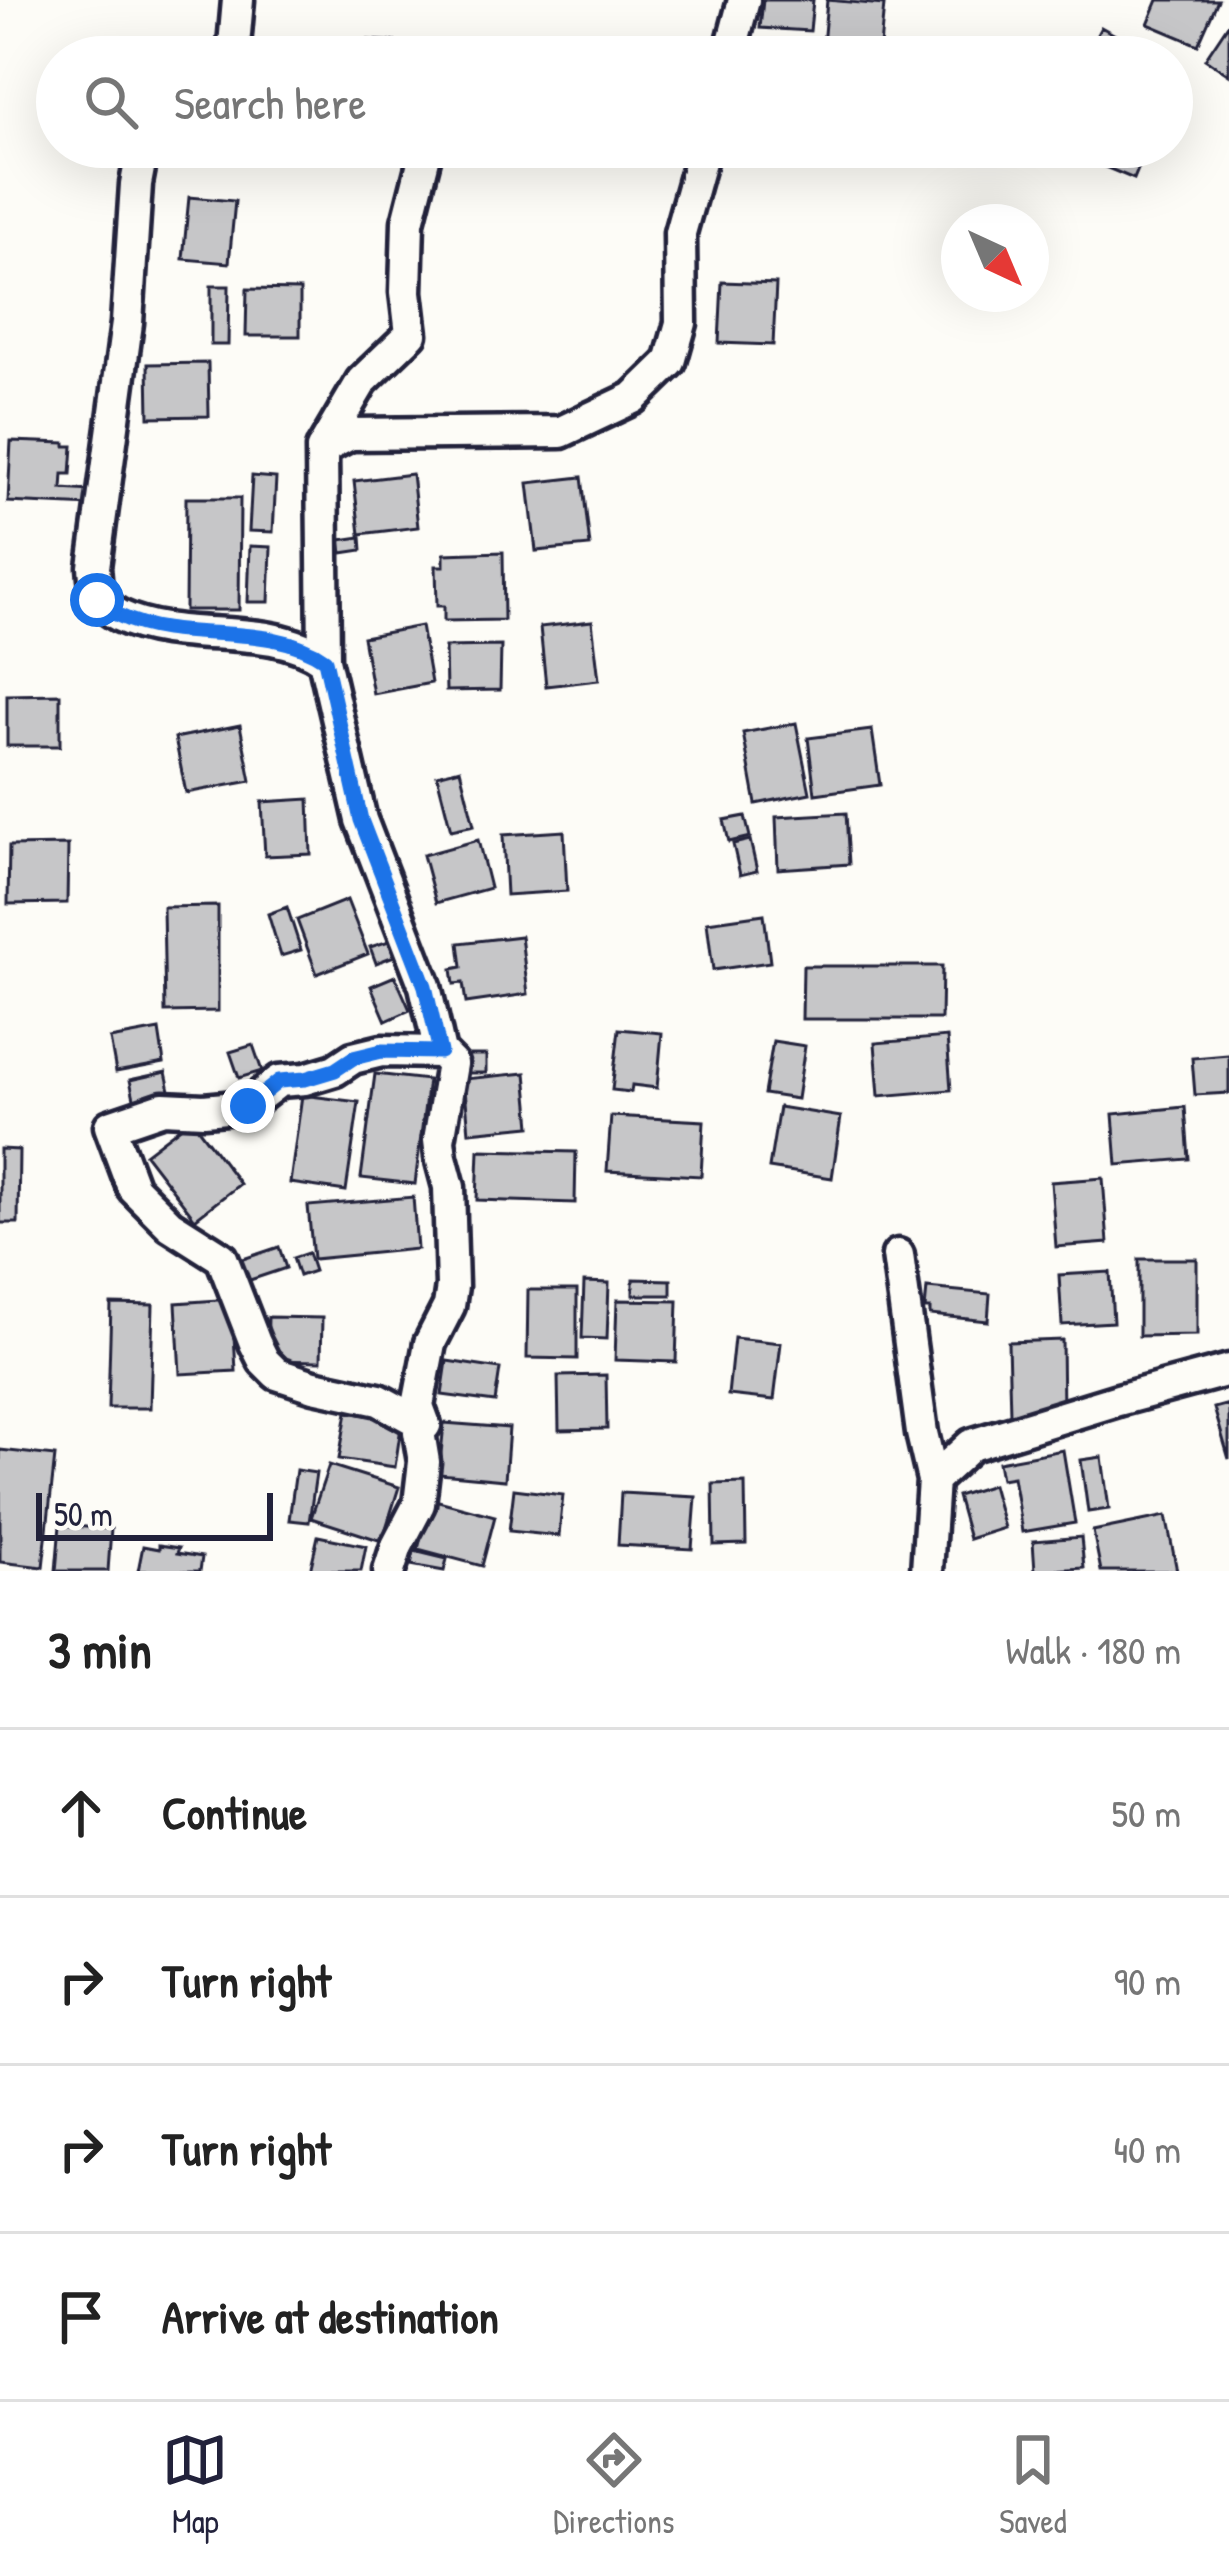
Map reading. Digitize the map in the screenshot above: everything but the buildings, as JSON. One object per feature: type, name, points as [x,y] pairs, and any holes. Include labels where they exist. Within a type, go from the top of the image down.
[{"type":"street","points":[[235,36],[238,0]]},
{"type":"street","points":[[735,36],[744,0]]},
{"type":"street","points":[[139,168],[127,323],[94,567],[97,600],[119,616],[144,624],[272,640],[325,660]]},
{"type":"street","points":[[422,168],[408,222],[406,292],[411,334],[362,381],[322,449],[325,660],[361,820],[425,986],[440,1052],[452,1064],[439,1140],[449,1187],[452,1286],[449,1306],[430,1342],[418,1406],[425,1426]]},
{"type":"street","points":[[322,449],[350,434],[561,432],[633,398],[670,362],[681,323],[680,233],[698,168]]},
{"type":"street","points":[[425,1426],[380,1400],[277,1374],[263,1361],[222,1258],[170,1225],[133,1188],[110,1126],[163,1108],[248,1106],[279,1081],[305,1079],[382,1051],[440,1052]]},
{"type":"street","points":[[898,1255],[922,1433],[933,1480],[927,1571]]},
{"type":"street","points":[[933,1480],[971,1445],[1229,1370]]},
{"type":"street","points":[[388,1571],[419,1504],[424,1462],[419,1432],[425,1426]]},
{"type":"route","points":[[97,600],[119,616],[144,624],[272,640],[325,660],[361,820],[425,986],[440,1052],[382,1051],[353,1058],[335,1070],[279,1081],[248,1106]]}]
